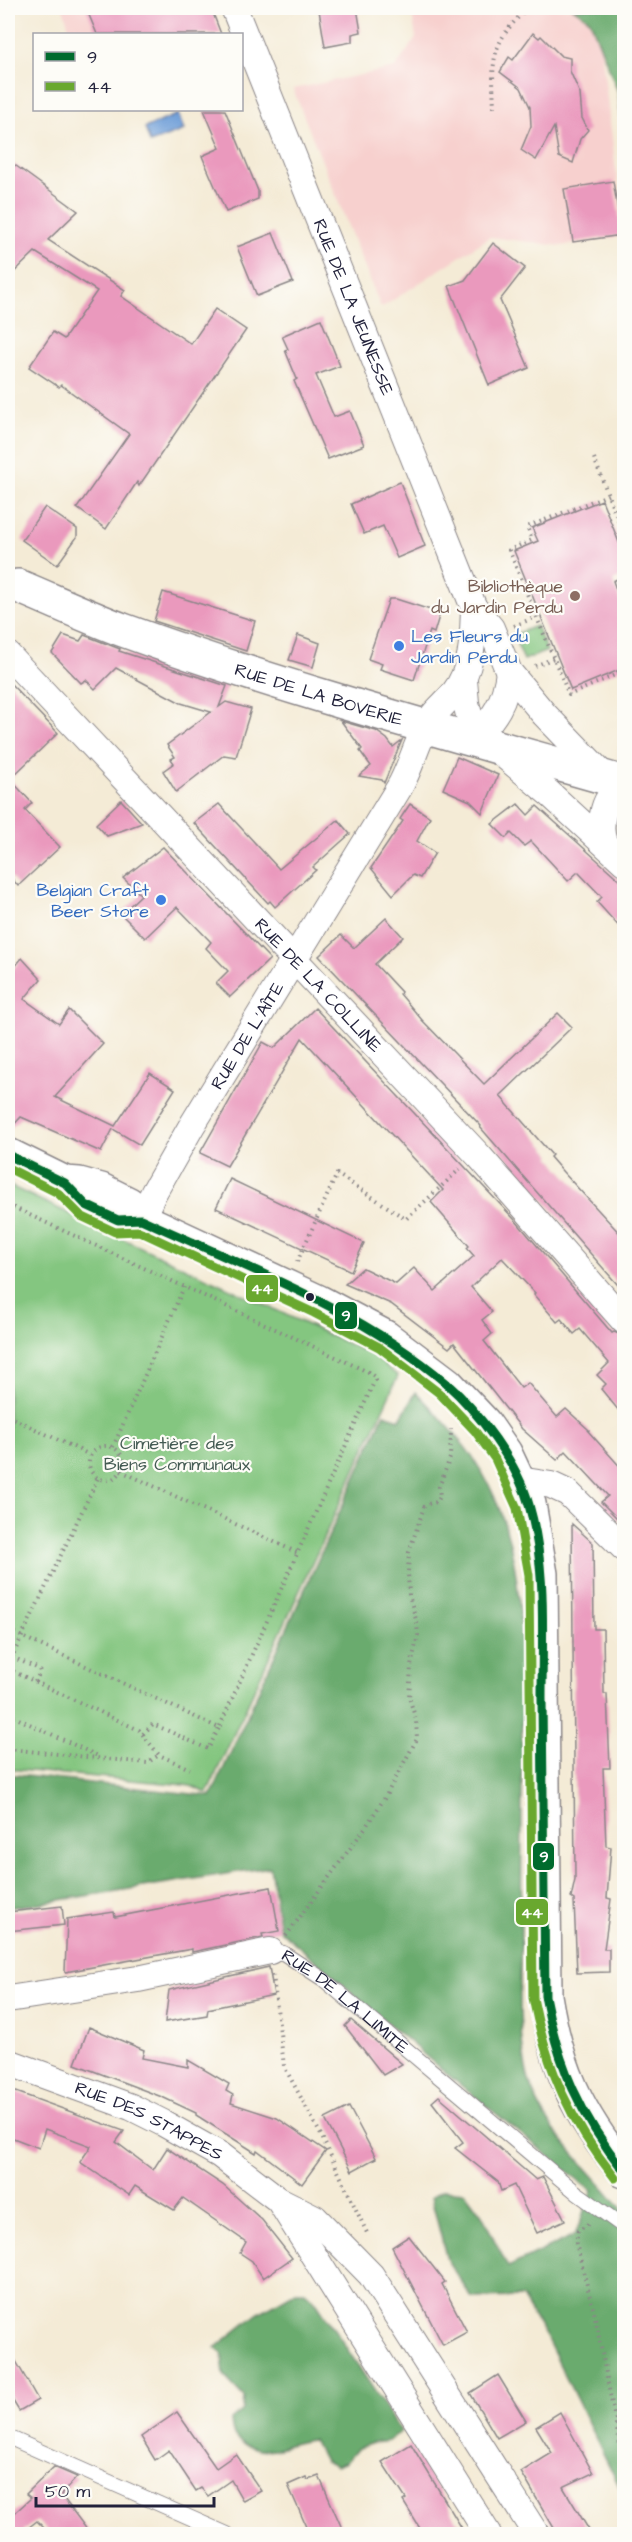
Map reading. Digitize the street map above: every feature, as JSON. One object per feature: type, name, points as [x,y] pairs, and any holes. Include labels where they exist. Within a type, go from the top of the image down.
[{"type":"street","name":"RUE DE LA JEUNESSE","points":[[234,8],[474,608],[491,628],[544,714],[618,782]]},
{"type":"street","name":"RUE DE LA BOVERIE","points":[[11,583],[120,629],[174,648],[425,728],[482,741],[618,782]]},
{"type":"street","name":"RUE DE LA JEUNESSE","points":[[474,608],[471,654],[464,680],[466,703],[482,741]]},
{"type":"street","name":"RUE DE LA COLLINE","points":[[8,655],[480,1157],[624,1321]]},
{"type":"street","points":[[517,671],[482,741],[535,781],[624,862]]},
{"type":"street","name":"RUE DE LA JEUNESSE","points":[[425,728],[437,710],[464,680]]},
{"type":"street","name":"RUE DE L'AÎTE","points":[[141,1219],[180,1147],[399,788],[425,728]]},
{"type":"street","points":[[604,843],[600,833],[605,809],[618,782]]},
{"type":"street","points":[[8,1155],[65,1183],[101,1190],[129,1204],[141,1219],[319,1302],[385,1337],[447,1384],[484,1423],[505,1453],[519,1480],[534,1524],[541,1574],[545,1996],[551,2032],[574,2098],[597,2138],[624,2171]]},
{"type":"street","points":[[519,1480],[551,1485],[568,1493],[624,1548]]},
{"type":"street","name":"RUE DE LA LIMITE","points":[[8,1999],[138,1979],[270,1951]]},
{"type":"street","name":"RUE DES STAPPES","points":[[8,2062],[131,2107],[163,2123],[220,2155],[279,2200],[315,2218],[371,2275],[536,2535]]},
{"type":"street","name":"RUE DES STAPPES","points":[[279,2200],[488,2535]]},
{"type":"street","points":[[418,2423],[452,2403]]},
{"type":"lane","name":"RUE DE LA LIMITE","points":[[270,1951],[284,1953],[323,1979],[577,2193],[624,2227]]},
{"type":"lane","points":[[8,2438],[227,2535]]},
{"type":"path","points":[[494,108],[492,67],[495,53],[507,29],[528,8]]},
{"type":"path","points":[[594,458],[624,536]]},
{"type":"path","points":[[608,495],[527,527],[532,540],[510,550],[569,695],[624,671]]},
{"type":"path","points":[[505,630],[536,617]]},
{"type":"path","points":[[517,671],[554,658]]},
{"type":"path","points":[[295,1265],[338,1174],[406,1220],[466,1163]]},
{"type":"path","points":[[8,1205],[374,1376],[375,1380],[208,1749],[153,1725],[143,1734]]},
{"type":"path","points":[[113,1447],[184,1287]]},
{"type":"path","points":[[8,1416],[90,1455]]},
{"type":"path","points":[[371,2275],[377,2254],[321,2135],[284,2066],[270,1951],[285,1938],[365,1828],[417,1739],[416,1720],[409,1697],[411,1666],[418,1635],[415,1609],[409,1595],[410,1552],[424,1507],[437,1502],[440,1497],[439,1487],[450,1458],[451,1423]]},
{"type":"path","points":[[100,1446],[113,1447],[122,1457],[121,1471],[108,1480],[98,1478],[90,1471],[90,1455],[100,1446]]},
{"type":"path","points":[[121,1471],[298,1553]]},
{"type":"path","points":[[35,1682],[40,1672],[39,1669],[10,1655],[98,1478]]},
{"type":"path","points":[[8,1630],[219,1728]]},
{"type":"path","points":[[8,1669],[143,1734],[159,1755],[190,1769]]},
{"type":"path","points":[[8,1714],[101,1758]]},
{"type":"path","points":[[8,1749],[147,1763],[159,1755]]},
{"type":"path","points":[[610,2218],[584,2226],[578,2231],[576,2243],[594,2312],[624,2465]]},
{"type":"shaded area","points":[[63,8],[196,8],[127,33],[71,33]]},
{"type":"shaded area","points":[[411,8],[596,8],[624,236],[561,246],[490,237],[381,308],[293,89],[395,68],[416,38]]},
{"type":"green space","points":[[573,8],[624,8],[624,140],[618,92],[590,20]]},
{"type":"green space","points":[[536,626],[547,651],[524,660],[513,635]]},
{"type":"green space","name":"Cimetière des Biens Communaux","points":[[8,1185],[372,1355],[398,1376],[207,1793],[191,1786],[175,1784],[8,1769]]},
{"type":"green space","points":[[416,1392],[456,1436],[482,1472],[501,1513],[516,1573],[522,1667],[520,2003],[524,2059],[535,2097],[544,2115],[569,2149],[624,2212],[624,2496],[546,2337],[522,2297],[472,2298],[447,2260],[431,2197],[443,2190],[465,2192],[482,2215],[508,2267],[575,2235],[592,2191],[443,2071],[280,1930],[270,1867],[8,1908],[8,1774],[211,1796],[384,1414],[400,1419]]},
{"type":"green space","points":[[295,2292],[305,2292],[317,2303],[401,2431],[389,2441],[358,2448],[346,2462],[336,2466],[324,2461],[313,2440],[274,2449],[258,2449],[240,2442],[232,2429],[231,2420],[243,2410],[244,2397],[224,2376],[222,2353],[215,2348],[257,2314]]},
{"type":"water","points":[[178,114],[184,130],[150,143],[145,128]]},
{"type":"building","points":[[86,8],[211,8],[221,33],[97,33]]},
{"type":"building","points":[[357,8],[361,32],[352,34],[352,42],[325,47],[319,10]]},
{"type":"building","points":[[533,33],[539,38],[541,36],[561,56],[570,58],[570,71],[580,94],[582,118],[588,130],[580,139],[573,163],[559,157],[554,127],[536,160],[521,150],[531,126],[530,107],[521,88],[500,72],[509,57],[513,60]]},
{"type":"building","points":[[204,111],[225,111],[258,191],[258,199],[226,212],[202,156],[220,148]]},
{"type":"building","points":[[8,160],[78,211],[48,240],[125,290],[121,296],[191,344],[215,309],[246,330],[139,486],[137,482],[106,529],[77,508],[129,434],[61,385],[59,387],[29,367],[53,332],[64,339],[97,291],[35,252],[8,278]]},
{"type":"building","points":[[613,181],[622,235],[573,242],[564,189]]},
{"type":"building","points":[[273,233],[293,282],[257,296],[237,247]]},
{"type":"building","points":[[493,243],[525,268],[500,300],[529,368],[489,385],[449,286],[465,280]]},
{"type":"building","points":[[321,319],[340,366],[316,375],[334,417],[350,411],[364,445],[328,459],[294,381],[297,379],[282,336]]},
{"type":"building","points":[[400,482],[425,546],[397,558],[383,526],[364,534],[351,504]]},
{"type":"building","name":"Bibliothèque du Jardin Perdu","points":[[602,500],[624,555],[624,576],[613,581],[624,611],[624,668],[571,690],[514,551],[538,541],[532,528]]},
{"type":"building","points":[[45,507],[77,529],[77,537],[57,565],[22,540]]},
{"type":"building","points":[[163,592],[255,621],[246,651],[154,621]]},
{"type":"building","name":"Les Fleurs du Jardin Perdu","points":[[389,599],[396,599],[440,613],[434,633],[430,631],[414,680],[380,669],[382,664],[368,659]]},
{"type":"building","points":[[63,635],[80,641],[84,635],[120,649],[119,651],[227,686],[219,707],[226,702],[251,709],[236,757],[224,755],[176,792],[163,771],[174,763],[171,759],[175,757],[167,745],[211,712],[181,703],[116,668],[95,689],[86,680],[81,683],[52,653]]},
{"type":"building","points":[[298,635],[320,643],[313,667],[289,660]]},
{"type":"building","points":[[8,681],[58,733],[10,779],[32,803],[25,810],[60,847],[18,886],[8,874]]},
{"type":"building","points":[[341,721],[376,731],[393,747],[402,740],[384,783],[382,780],[359,776],[371,766],[360,751],[362,749]]},
{"type":"building","points":[[457,757],[498,775],[482,813],[470,801],[443,789]]},
{"type":"building","points":[[121,800],[142,823],[107,836],[96,824]]},
{"type":"building","points":[[219,804],[279,869],[338,820],[350,834],[313,867],[316,870],[275,907],[270,901],[268,903],[194,823]]},
{"type":"building","points":[[410,804],[430,817],[417,841],[435,853],[420,878],[413,875],[393,895],[371,868],[403,821],[400,819]]},
{"type":"building","points":[[518,804],[528,815],[537,806],[624,884],[624,932],[597,902],[602,897],[578,872],[568,881],[531,841],[524,846],[511,833],[506,838],[492,824]]},
{"type":"building","points":[[163,847],[270,959],[230,997],[216,983],[228,971],[206,948],[211,942],[177,907],[145,938],[121,914],[141,895],[123,878]]},
{"type":"building","points":[[386,918],[403,937],[375,964],[401,992],[400,994],[422,1020],[484,1084],[558,1013],[572,1027],[500,1096],[552,1155],[550,1157],[563,1172],[624,1238],[624,1292],[481,1126],[319,956],[341,935],[354,948]]},
{"type":"building","points":[[22,958],[41,979],[24,999],[59,1024],[69,1010],[103,1044],[55,1097],[115,1126],[150,1073],[175,1089],[140,1145],[113,1129],[101,1152],[21,1117],[8,1131],[8,975]]},
{"type":"building","points":[[315,1008],[515,1220],[612,1333],[624,1336],[624,1417],[601,1389],[606,1384],[597,1375],[609,1363],[580,1329],[574,1334],[561,1319],[557,1322],[534,1295],[535,1293],[502,1258],[471,1287],[492,1312],[482,1320],[492,1334],[484,1341],[521,1388],[528,1383],[557,1417],[566,1409],[589,1430],[624,1471],[624,1525],[601,1502],[608,1496],[566,1451],[557,1460],[522,1429],[454,1343],[449,1348],[391,1304],[345,1284],[363,1268],[396,1284],[414,1268],[435,1291],[474,1256],[467,1248],[469,1246],[431,1202],[443,1190],[302,1038],[227,1166],[200,1153],[263,1042],[274,1048]]},
{"type":"building","points":[[230,1179],[364,1243],[351,1271],[216,1208]]},
{"type":"building","points":[[572,1524],[593,1543],[594,1629],[603,1629],[604,1694],[607,1694],[610,1768],[603,1768],[606,1846],[611,1847],[607,1898],[611,1899],[604,1949],[609,1949],[609,1972],[577,1973],[574,1900],[571,1898],[575,1880]]},
{"type":"building","points":[[271,1887],[279,1931],[262,1934],[263,1937],[192,1952],[192,1949],[65,1972],[67,1919],[114,1912],[115,1917]]},
{"type":"building","points":[[62,1906],[64,1925],[8,1931],[8,1912]]},
{"type":"building","points":[[269,1967],[274,1995],[208,2009],[207,2015],[165,2022],[169,1990]]},
{"type":"building","points":[[351,2020],[402,2064],[383,2075],[345,2026]]},
{"type":"building","points":[[89,2027],[144,2050],[142,2058],[188,2067],[188,2060],[229,2084],[226,2091],[233,2095],[231,2103],[277,2118],[326,2151],[302,2184],[257,2150],[256,2153],[196,2113],[162,2097],[75,2064]]},
{"type":"building","points":[[8,2089],[124,2131],[116,2142],[153,2170],[167,2148],[223,2185],[262,2220],[292,2258],[263,2278],[252,2261],[240,2253],[246,2242],[183,2198],[174,2210],[135,2186],[129,2195],[80,2162],[91,2146],[45,2129],[39,2148],[8,2136]]},
{"type":"building","points":[[439,2096],[536,2180],[543,2177],[565,2220],[537,2233],[514,2185],[501,2191],[498,2182],[455,2148],[463,2142],[432,2102]]},
{"type":"building","points":[[349,2107],[376,2158],[352,2171],[325,2119]]},
{"type":"building","points":[[409,2236],[445,2282],[442,2284],[467,2332],[443,2345],[392,2247]]},
{"type":"building","points":[[8,2347],[38,2400],[19,2411],[8,2393]]},
{"type":"building","points":[[498,2375],[526,2421],[497,2438],[470,2393]]},
{"type":"building","points":[[177,2412],[216,2468],[236,2454],[261,2491],[243,2501],[231,2480],[208,2496],[201,2488],[196,2491],[169,2450],[155,2460],[141,2437]]},
{"type":"building","points":[[560,2412],[593,2473],[563,2487],[592,2535],[558,2535],[521,2472],[552,2453],[536,2427]]},
{"type":"building","points":[[411,2444],[466,2535],[424,2535],[403,2501],[406,2499],[382,2462]]},
{"type":"building","points":[[54,2467],[77,2477],[61,2495],[91,2535],[51,2535],[37,2521],[19,2535],[8,2535],[8,2519],[31,2498],[26,2494]]},
{"type":"building","points":[[319,2476],[345,2535],[310,2535],[288,2485],[306,2477],[308,2480]]},
{"type":"transit line","name":"9","points":[[8,1155],[65,1183],[86,1205],[118,1220],[141,1219],[300,1291],[377,1333],[446,1383],[471,1408],[506,1456],[524,1489],[529,1505],[535,1528],[541,1576],[545,1996],[557,2045],[573,2089],[595,2130],[624,2171]]},
{"type":"transit line","name":"44","points":[[8,1168],[58,1193],[81,1216],[115,1232],[139,1231],[314,1313],[379,1347],[439,1393],[475,1431],[495,1459],[517,1508],[529,1575],[533,1998],[545,2048],[562,2094],[585,2136],[615,2178]]},
{"type":"place","name":"Bibliothèque du Jardin Perdu","points":[[575,596]]},
{"type":"place","name":"Les Fleurs du Jardin Perdu","points":[[399,646]]},
{"type":"place","name":"Belgian Craft Beer Store","points":[[161,900]]}]
